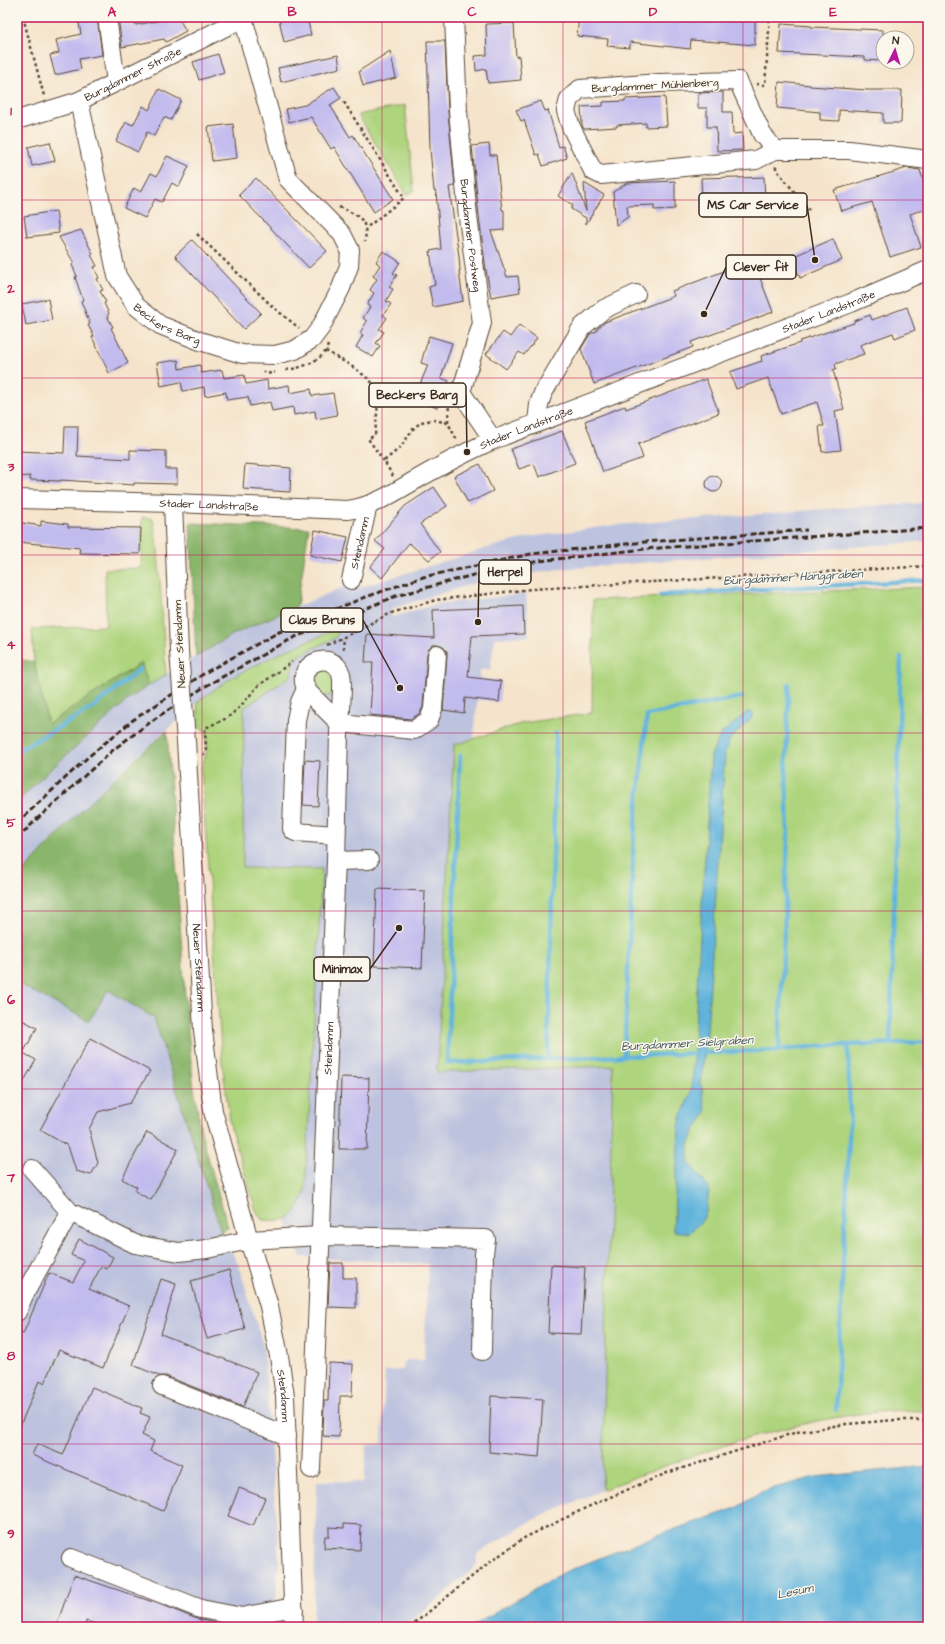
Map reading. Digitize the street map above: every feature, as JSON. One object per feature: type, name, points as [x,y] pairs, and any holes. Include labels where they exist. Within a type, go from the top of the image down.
[{"type":"street","points":[[107,17],[116,82]]},
{"type":"street","name":"Burgdammer Postweg","points":[[454,17],[458,111],[468,217],[482,323],[461,392],[493,440]]},
{"type":"street","name":"Burgdammer Straße","points":[[17,120],[79,101],[244,18]]},
{"type":"street","name":"Beckers Barg","points":[[79,101],[116,276],[136,306],[160,325],[200,341],[242,354],[275,354],[295,350],[312,339],[321,327],[341,288],[349,266],[350,250],[342,234],[288,179],[244,18]]},
{"type":"street","points":[[738,81],[762,134],[775,150]]},
{"type":"street","name":"Burgdammer Mühlenberg","points":[[738,81],[660,83],[580,90],[569,99],[566,111],[571,126],[593,171],[601,175],[756,160],[775,150],[849,150],[928,160]]},
{"type":"street","name":"Stader Landstraße","points":[[17,499],[347,510],[368,505],[463,453],[493,440],[851,303],[928,270]]},
{"type":"street","points":[[537,423],[539,404],[543,394],[582,327],[604,309],[636,294]]},
{"type":"street","name":"Neuer Steindamm","points":[[173,503],[179,651],[186,741],[203,1030],[213,1111],[249,1240]]},
{"type":"street","name":"Steindamm","points":[[350,580],[368,505]]},
{"type":"street","points":[[337,667],[328,661],[321,660],[310,664],[304,674],[303,680],[306,689],[339,724],[414,730],[429,720],[433,709],[437,655]]},
{"type":"street","name":"Steindamm","points":[[311,1469],[336,861],[341,676],[337,667]]},
{"type":"street","points":[[306,689],[300,702],[296,720],[292,828],[296,832],[336,835]]},
{"type":"street","points":[[336,861],[369,860]]},
{"type":"street","points":[[32,1169],[70,1212],[135,1244],[179,1252],[207,1249],[249,1240],[320,1236],[486,1239],[484,1254],[482,1351]]},
{"type":"street","points":[[17,1312],[24,1295],[70,1212]]},
{"type":"street","name":"Steindamm","points":[[249,1240],[269,1306],[285,1396],[294,1618]]},
{"type":"street","points":[[162,1386],[287,1436]]},
{"type":"street","points":[[71,1558],[200,1609],[242,1617],[284,1609],[294,1618]]},
{"type":"path","points":[[24,17],[47,110]]},
{"type":"path","points":[[738,81],[765,85],[770,17]]},
{"type":"path","points":[[344,102],[404,198],[366,228]]},
{"type":"path","points":[[775,150],[776,168],[809,210]]},
{"type":"path","points":[[197,234],[273,307],[312,339]]},
{"type":"path","points":[[346,363],[378,391],[375,435],[368,439],[375,447],[378,454],[401,488]]},
{"type":"path","points":[[384,461],[401,447],[412,430],[421,422],[434,420],[448,422],[463,453]]},
{"type":"path","points":[[324,647],[391,613],[436,600],[532,589],[928,566]]},
{"type":"path","points":[[337,667],[342,661],[344,637]]},
{"type":"path","points":[[206,752],[205,728],[227,718],[238,709],[258,686],[297,660]]},
{"type":"path","points":[[410,1627],[485,1566],[522,1539],[594,1504],[667,1473],[797,1432],[846,1424],[896,1420],[928,1420]]},
{"type":"shaded area","points":[[928,503],[928,541],[559,569],[475,583],[390,609],[392,617],[437,604],[526,594],[529,636],[495,638],[490,670],[480,670],[474,738],[454,745],[437,1072],[613,1066],[602,1490],[533,1520],[477,1554],[477,1565],[445,1594],[403,1627],[313,1627],[317,1481],[364,1482],[367,1445],[382,1444],[385,1371],[403,1370],[405,1360],[424,1360],[428,1264],[301,1257],[286,1220],[297,1211],[322,869],[243,868],[244,708],[291,676],[294,658],[335,638],[342,627],[280,653],[231,678],[197,702],[126,767],[49,843],[17,879],[17,803],[39,780],[129,699],[149,685],[232,635],[343,587],[361,587],[494,546],[530,537],[615,525],[866,506]]},
{"type":"shaded area","points":[[17,983],[89,1021],[108,990],[154,1018],[219,1228],[239,1266],[264,1349],[279,1560],[274,1627],[17,1627]]},
{"type":"green space","points":[[405,105],[414,191],[407,195],[358,115]]},
{"type":"green space","points":[[142,517],[153,519],[158,551],[166,675],[149,685],[141,663],[48,724],[34,662],[32,629],[106,626],[105,569],[141,568]]},
{"type":"green space","points":[[190,523],[309,528],[297,606],[232,635],[196,657]]},
{"type":"green space","points":[[928,587],[928,1411],[893,1411],[852,1415],[816,1421],[707,1451],[602,1490],[613,1066],[437,1072],[454,745],[523,723],[592,713],[593,600]]},
{"type":"green space","points":[[342,627],[335,638],[294,658],[291,676],[244,708],[243,868],[322,869],[305,1193],[298,1208],[290,1217],[279,1220],[262,1220],[256,1210],[231,1129],[222,1062],[201,769],[207,751],[206,731],[199,727],[197,702],[231,678],[280,653]]},
{"type":"green space","points":[[17,659],[34,662],[48,724],[141,663],[149,685],[129,699],[39,780],[17,803]]},
{"type":"green space","points":[[328,669],[333,678],[333,688],[331,695],[324,697],[311,682],[315,670]]},
{"type":"green space","points":[[167,731],[185,997],[193,1082],[202,1136],[228,1227],[221,1232],[154,1018],[108,990],[89,1021],[17,983],[17,879],[90,802]]},
{"type":"water","points":[[750,711],[753,714],[751,719],[730,739],[725,753],[707,1032],[701,1083],[706,1113],[695,1130],[689,1145],[689,1163],[709,1188],[707,1209],[700,1223],[689,1233],[673,1231],[679,1127],[691,1091],[693,1072],[711,755],[721,734]]},
{"type":"water","name":"Lesum","points":[[928,1466],[928,1627],[471,1627],[562,1573],[658,1535],[736,1508],[763,1491],[815,1477]]},
{"type":"building","points":[[78,17],[97,17],[102,55],[79,59],[81,69],[55,75],[50,55],[59,53],[56,40],[81,34]]},
{"type":"building","points":[[118,17],[134,17],[136,25],[157,21],[164,17],[178,17],[186,31],[166,42],[164,39],[122,47]]},
{"type":"building","points":[[287,17],[307,17],[311,35],[284,42],[279,19]]},
{"type":"building","points":[[579,17],[638,21],[639,17],[755,19],[755,45],[691,40],[690,49],[630,42],[630,48],[607,46],[608,39],[577,36]]},
{"type":"building","points":[[514,23],[516,57],[519,56],[521,80],[488,83],[486,69],[476,71],[475,56],[487,55],[486,24]]},
{"type":"building","points":[[781,24],[811,27],[883,30],[875,30],[875,61],[865,60],[865,57],[779,53]]},
{"type":"building","points":[[427,41],[445,41],[448,112],[455,186],[449,187],[459,256],[459,271],[463,301],[433,307],[429,287],[435,285],[430,251],[441,249],[436,191],[434,191],[430,149]]},
{"type":"building","points":[[390,51],[396,78],[363,86],[359,71]]},
{"type":"building","points":[[218,54],[224,72],[199,80],[193,62]]},
{"type":"building","points":[[338,55],[340,68],[281,82],[278,68]]},
{"type":"building","points":[[779,82],[867,90],[902,90],[901,123],[883,123],[883,113],[839,110],[839,121],[820,120],[820,112],[777,108]]},
{"type":"building","points":[[334,87],[341,98],[330,105],[350,137],[353,135],[393,199],[374,212],[334,147],[331,149],[311,117],[289,122],[286,109],[305,105]]},
{"type":"building","points":[[159,89],[181,100],[171,120],[164,117],[154,136],[147,132],[138,152],[116,141],[126,122],[133,125],[143,106],[149,110]]},
{"type":"building","points":[[723,92],[723,112],[732,112],[733,134],[742,133],[743,150],[717,151],[716,127],[707,127],[707,108],[698,108],[698,93]]},
{"type":"building","points":[[665,97],[667,126],[646,127],[646,123],[584,129],[582,125],[581,107],[603,106],[603,102],[625,101],[625,99]]},
{"type":"building","points":[[541,101],[545,111],[548,110],[559,147],[563,146],[567,158],[543,166],[539,154],[536,155],[524,120],[521,121],[516,110]]},
{"type":"building","points":[[233,124],[237,158],[212,161],[208,127]]},
{"type":"building","points":[[50,142],[55,161],[32,166],[28,147]]},
{"type":"building","points":[[489,144],[490,155],[496,155],[502,210],[504,210],[504,230],[491,231],[507,277],[518,276],[520,292],[491,297],[479,216],[472,146]]},
{"type":"building","points":[[167,156],[189,166],[179,187],[172,183],[162,202],[155,199],[145,218],[124,208],[134,188],[141,192],[151,173],[157,176]]},
{"type":"building","points":[[907,168],[920,170],[925,186],[928,184],[928,208],[910,214],[921,247],[890,257],[872,202],[841,211],[834,190]]},
{"type":"building","points":[[572,173],[586,211],[584,183],[604,195],[586,224],[586,218],[571,209],[573,205],[558,196]]},
{"type":"building","points":[[764,177],[765,202],[740,203],[740,206],[719,207],[719,202],[702,203],[701,178]]},
{"type":"building","points":[[256,178],[327,251],[309,268],[239,195]]},
{"type":"building","points":[[675,181],[675,209],[654,210],[654,205],[627,206],[628,217],[616,225],[613,192],[627,183]]},
{"type":"building","points":[[56,211],[59,233],[27,237],[24,216]]},
{"type":"building","points":[[81,230],[93,254],[91,255],[97,266],[94,267],[99,278],[97,279],[103,290],[100,291],[106,302],[104,303],[109,314],[107,316],[113,327],[111,328],[128,363],[109,373],[88,325],[90,324],[81,301],[83,300],[75,277],[77,276],[72,265],[74,263],[59,237]]},
{"type":"building","points":[[833,239],[842,260],[800,278],[792,257]]},
{"type":"building","points":[[192,240],[261,313],[244,329],[175,256]]},
{"type":"building","points":[[383,251],[400,262],[393,273],[397,275],[389,287],[393,289],[386,301],[391,304],[383,315],[387,318],[379,329],[384,332],[376,343],[380,346],[373,357],[356,347],[363,335],[360,333],[367,321],[363,318],[370,307],[367,305],[374,293],[370,290],[377,279],[373,276],[380,265],[376,262]]},
{"type":"building","points":[[753,260],[773,312],[691,342],[693,347],[594,384],[581,349],[590,334],[597,331],[597,329],[605,322],[674,296],[672,291]]},
{"type":"building","points":[[48,299],[52,320],[26,325],[22,304]]},
{"type":"building","points":[[907,307],[915,330],[895,338],[893,333],[860,345],[864,354],[835,364],[836,369],[833,370],[844,409],[835,411],[841,450],[822,452],[819,426],[824,426],[817,402],[781,414],[768,378],[736,389],[730,372],[762,361],[761,356],[854,323],[854,321],[870,315],[872,320]]},
{"type":"building","points":[[519,325],[537,338],[524,355],[519,352],[506,369],[486,354],[503,332],[510,337]]},
{"type":"building","points":[[429,336],[452,343],[441,378],[449,381],[437,408],[414,399],[428,365],[421,363]]},
{"type":"building","points":[[178,360],[179,369],[200,365],[201,373],[222,370],[224,378],[244,375],[246,384],[267,380],[268,389],[289,385],[290,393],[311,389],[312,396],[333,393],[337,415],[316,419],[315,411],[294,415],[293,407],[272,411],[270,402],[250,406],[248,397],[227,400],[226,392],[205,396],[204,387],[183,391],[181,382],[161,386],[157,363]]},
{"type":"building","points":[[706,379],[719,413],[638,444],[643,458],[603,472],[585,421],[625,406],[626,409]]},
{"type":"building","points":[[65,426],[78,426],[77,456],[130,459],[130,450],[166,451],[166,469],[177,469],[177,484],[134,483],[134,485],[61,480],[30,480],[30,476],[17,477],[17,451],[64,453]]},
{"type":"building","points":[[562,431],[575,463],[539,477],[534,464],[519,469],[511,449]]},
{"type":"building","points":[[245,464],[291,468],[290,492],[243,489]]},
{"type":"building","points":[[480,464],[493,491],[468,503],[454,476]]},
{"type":"building","points":[[714,476],[720,478],[722,484],[720,490],[714,492],[708,490],[706,484],[708,478]]},
{"type":"building","points":[[434,487],[447,506],[420,524],[440,552],[429,560],[409,543],[382,578],[370,567],[385,549],[375,541],[405,506]]},
{"type":"building","points":[[41,521],[68,524],[68,527],[141,528],[140,554],[79,553],[80,548],[17,542],[17,522],[41,526]]},
{"type":"building","points":[[315,530],[348,537],[342,562],[310,555]]},
{"type":"building","points":[[523,606],[524,634],[472,636],[468,677],[501,681],[499,702],[465,698],[464,713],[443,710],[447,651],[443,647],[433,645],[427,654],[423,707],[420,713],[411,719],[370,715],[373,662],[365,662],[367,634],[434,638],[433,610]]},
{"type":"building","points":[[305,760],[320,761],[318,806],[303,805]]},
{"type":"building","points":[[377,889],[425,891],[422,968],[374,966]]},
{"type":"building","points":[[17,1017],[37,1028],[23,1053],[36,1060],[17,1093]]},
{"type":"building","points":[[90,1038],[150,1071],[130,1103],[98,1112],[89,1129],[98,1163],[91,1175],[76,1171],[68,1146],[40,1130]]},
{"type":"building","points":[[341,1077],[369,1078],[367,1149],[339,1149]]},
{"type":"building","points":[[147,1132],[178,1149],[151,1200],[135,1191],[137,1187],[122,1179]]},
{"type":"building","points":[[79,1239],[113,1257],[107,1269],[101,1267],[89,1289],[129,1306],[103,1368],[59,1350],[44,1383],[39,1381],[17,1433],[17,1332],[23,1334],[49,1273],[73,1282],[84,1261],[71,1255]]},
{"type":"building","points":[[330,1263],[343,1263],[343,1278],[356,1278],[356,1308],[328,1307]]},
{"type":"building","points":[[551,1265],[585,1267],[581,1334],[548,1333]]},
{"type":"building","points":[[229,1270],[245,1329],[207,1339],[191,1281]]},
{"type":"building","points":[[161,1279],[176,1284],[161,1334],[257,1372],[243,1407],[166,1376],[159,1376],[133,1365]]},
{"type":"building","points":[[329,1363],[353,1364],[352,1396],[340,1396],[339,1437],[323,1436],[324,1401],[328,1401]]},
{"type":"building","points":[[92,1387],[142,1408],[140,1413],[150,1417],[142,1435],[154,1441],[150,1451],[182,1465],[163,1511],[32,1455],[37,1444],[63,1455]]},
{"type":"building","points":[[491,1396],[543,1399],[539,1457],[489,1452]]},
{"type":"building","points":[[239,1488],[265,1498],[253,1526],[228,1516]]},
{"type":"building","points":[[344,1524],[361,1525],[360,1550],[324,1548],[325,1536],[329,1536],[329,1527],[344,1528]]},
{"type":"building","points":[[74,1575],[159,1604],[197,1619],[222,1625],[221,1627],[105,1627],[86,1621],[85,1627],[56,1627]]},
{"type":"waterway","name":"Burgdammer Hanggraben","points":[[660,595],[928,580]]},
{"type":"waterway","points":[[890,1043],[901,657]]},
{"type":"waterway","points":[[17,753],[22,748],[91,709],[140,669]]},
{"type":"waterway","points":[[779,1050],[788,837],[786,769],[789,684]]},
{"type":"waterway","points":[[624,1056],[634,837],[647,715],[742,697]]},
{"type":"waterway","points":[[548,1059],[556,733]]},
{"type":"waterway","name":"Burgdammer Sielgraben","points":[[460,756],[447,1063],[779,1050],[819,1046],[928,1042]]},
{"type":"waterway","points":[[836,1410],[850,1120],[848,1045]]},
{"type":"railway","points":[[17,839],[114,749],[156,718],[204,687],[293,638],[396,596],[477,574],[539,561],[645,549],[928,528]]},
{"type":"railway","points":[[17,823],[88,757],[133,720],[208,671],[279,632],[363,598],[423,577],[531,554],[645,542],[807,530]]},
{"type":"place","name":"MS Car Service","points":[[815,260]]},
{"type":"place","name":"Clever fit","points":[[704,314]]},
{"type":"place","name":"Beckers Barg","points":[[467,452]]},
{"type":"place","name":"Herpel","points":[[478,622]]},
{"type":"place","name":"Claus Bruns","points":[[400,688]]},
{"type":"place","name":"Minimax","points":[[399,928]]}]
